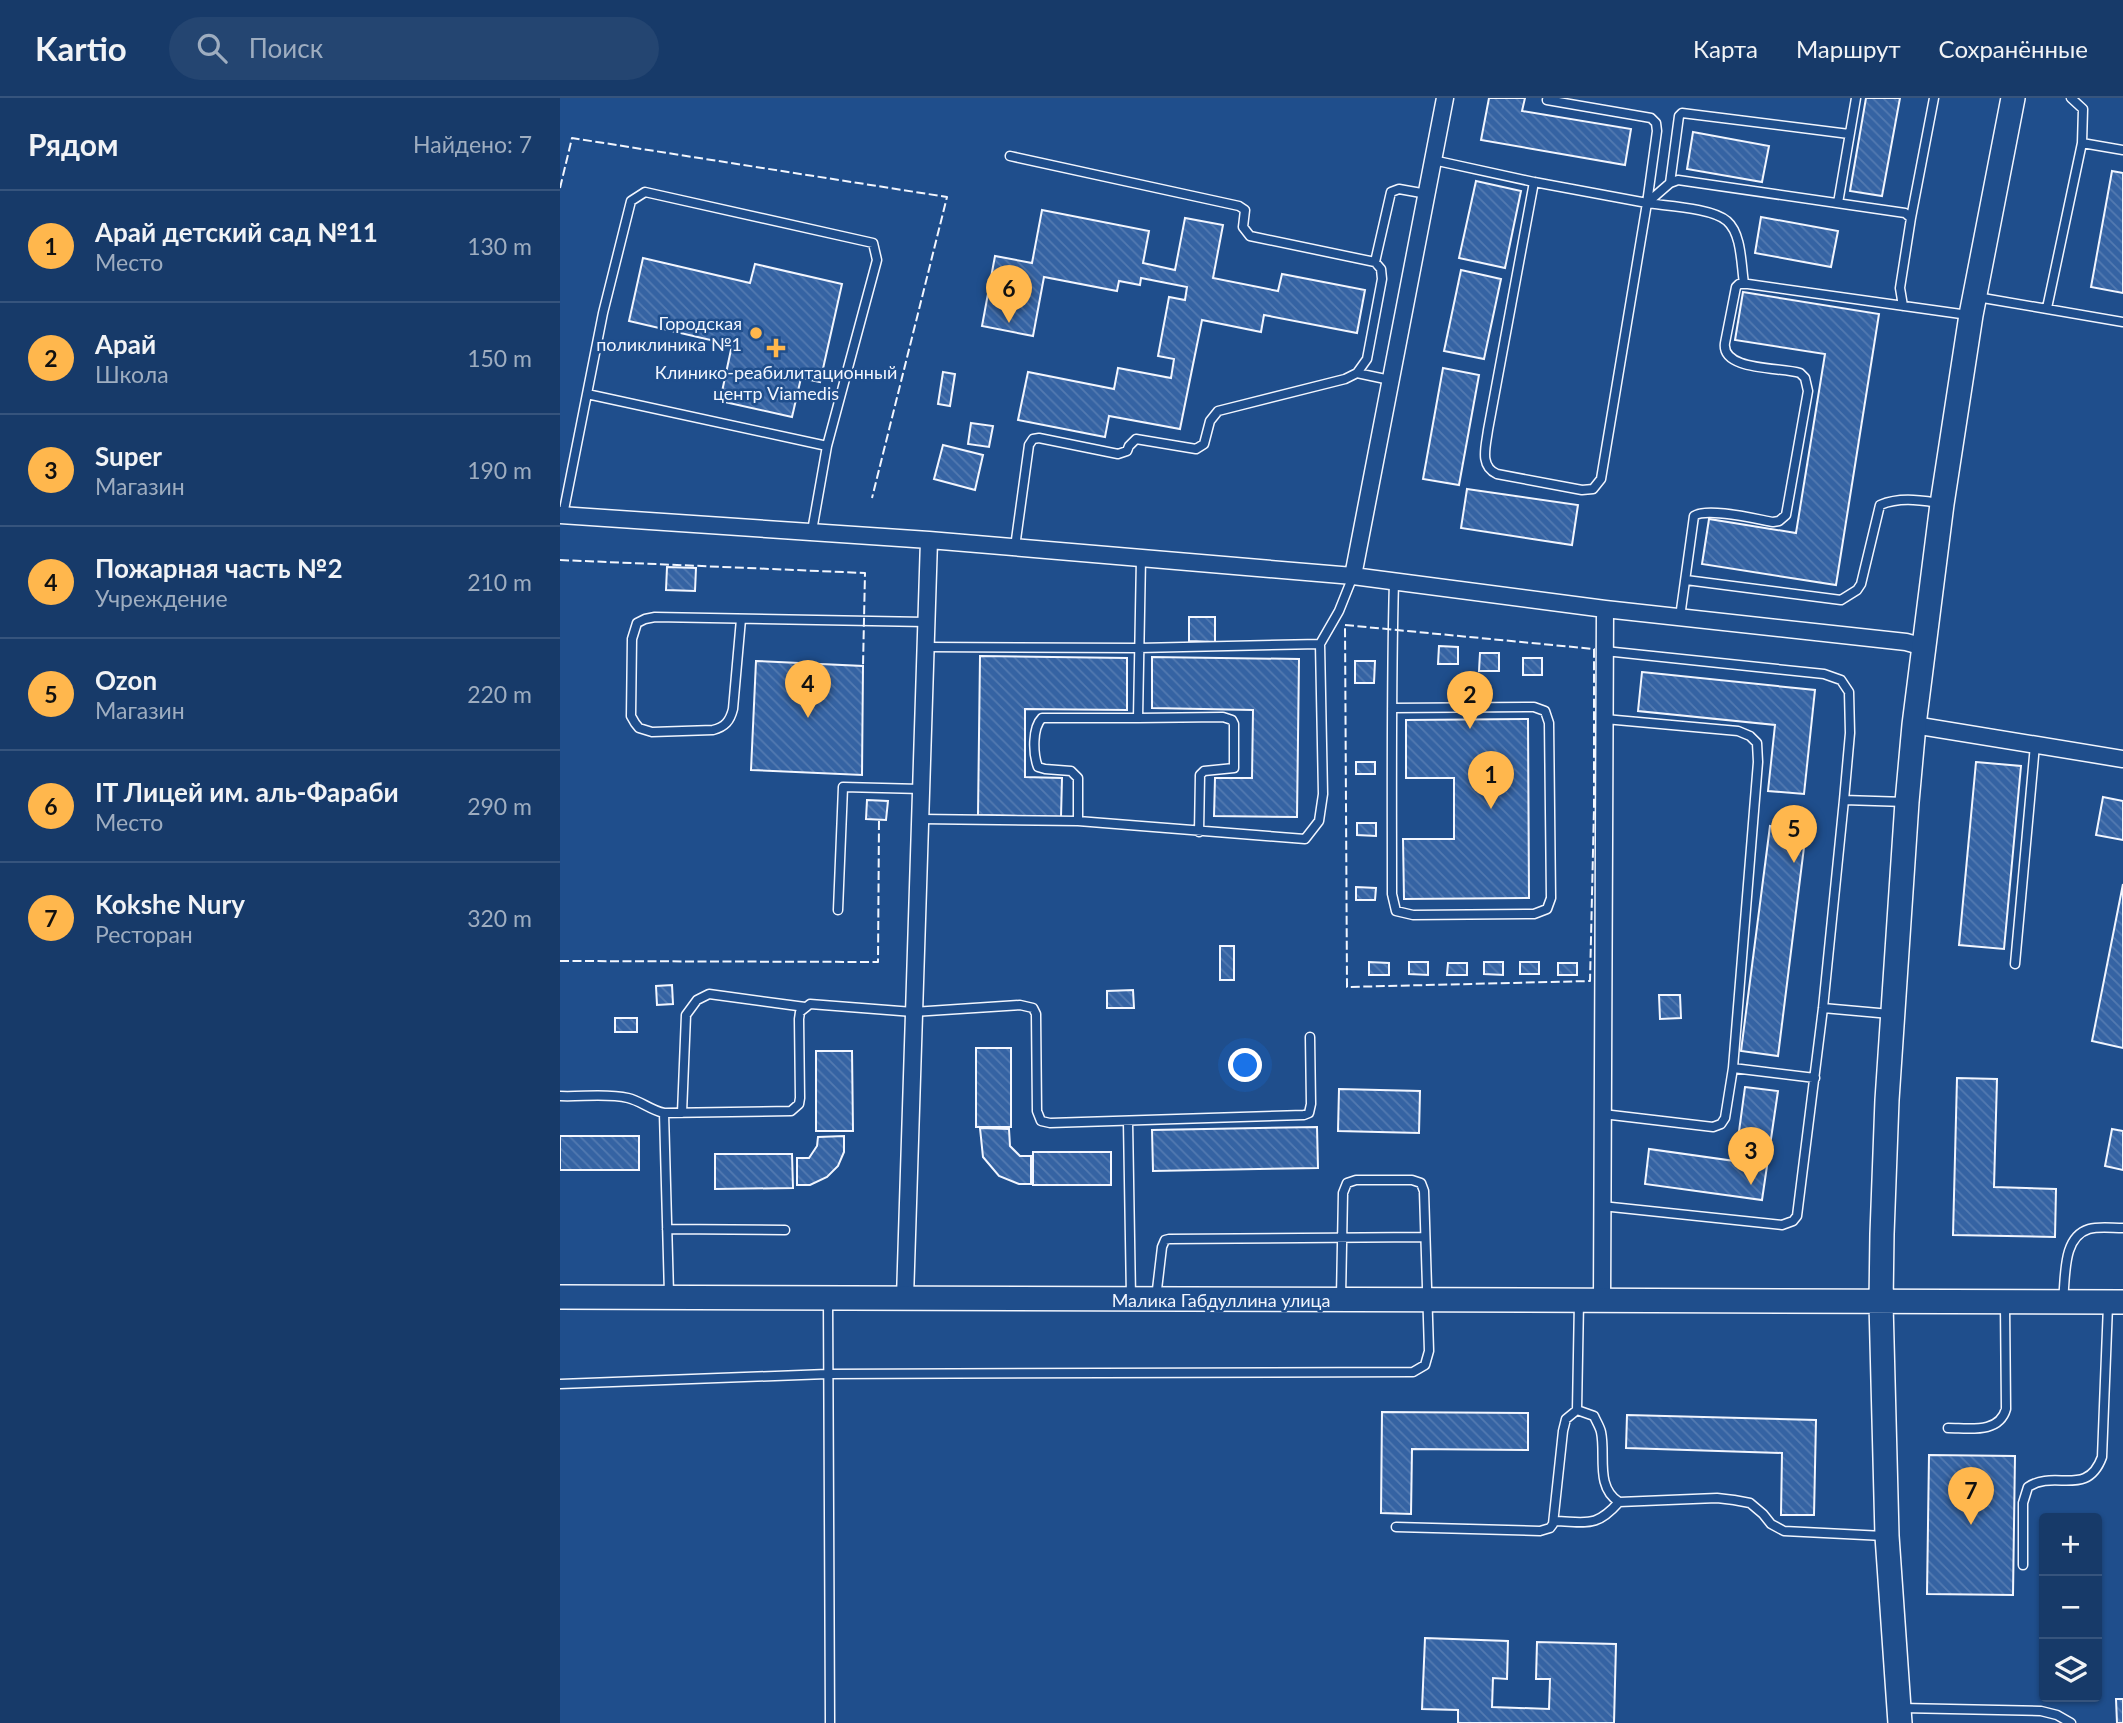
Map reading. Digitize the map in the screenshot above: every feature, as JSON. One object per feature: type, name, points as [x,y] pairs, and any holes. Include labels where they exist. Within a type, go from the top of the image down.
[{"type":"street","points":[[1353,576],[1445,98]]},
{"type":"street","points":[[1900,1715],[1887,1536],[1881,1303],[1887,1100],[1907,802],[1942,504],[1973,306],[2013,98]]},
{"type":"street","points":[[561,515],[929,540],[1353,576],[1605,609],[1906,642],[1924,647]]},
{"type":"street","points":[[905,1298],[929,540]]},
{"type":"street","points":[[1602,1301],[1605,609]]},
{"type":"street","points":[[1914,725],[2123,759]]},
{"type":"street","name":"Малика Габдуллина улица","points":[[560,1297],[2116,1302]]},
{"type":"lane","points":[[1838,203],[1856,98]]},
{"type":"lane","points":[[1903,306],[1900,289],[1934,98]]},
{"type":"lane","points":[[2047,308],[2082,143],[2082,109],[2071,98]]},
{"type":"lane","points":[[1534,182],[1488,429],[1485,460],[1487,467],[1497,474],[1581,491],[1593,489],[1601,480],[1657,131],[1656,123],[1651,118],[1547,100]]},
{"type":"lane","points":[[1670,183],[1679,116],[1682,113],[1849,134]]},
{"type":"lane","points":[[2082,143],[2123,150]]},
{"type":"lane","points":[[1010,156],[1239,206],[1245,210],[1243,227],[1250,236],[1375,262],[1381,269],[1382,279],[1367,359],[1357,373],[1345,379],[1218,411],[1210,421],[1204,444],[1196,449],[1136,439],[1127,451],[1118,454],[1033,439],[1029,445],[1015,547]]},
{"type":"lane","points":[[1433,160],[1534,182],[1714,214],[1727,220],[1738,243],[1744,283]]},
{"type":"lane","points":[[1647,203],[1670,183],[1678,180],[1905,213],[1911,218]]},
{"type":"lane","points":[[1375,262],[1391,192],[1399,189],[1427,194]]},
{"type":"lane","points":[[561,515],[603,313],[631,201],[645,192],[873,243],[877,260],[827,446],[811,531]]},
{"type":"lane","points":[[1680,617],[1694,516],[1699,512],[1773,522],[1783,519],[1788,509],[1808,384],[1800,373],[1737,363],[1726,355],[1724,350],[1736,287],[1744,283],[1903,306],[2047,308],[2123,321]]},
{"type":"lane","points":[[1357,373],[1390,380]]},
{"type":"lane","points":[[587,394],[827,446]]},
{"type":"lane","points":[[1686,580],[1841,600],[1857,590],[1861,583],[1881,505],[1909,499],[1942,504]]},
{"type":"lane","points":[[1138,718],[1141,558]]},
{"type":"lane","points":[[921,819],[1078,821],[1305,839],[1319,821],[1323,794],[1320,644],[1339,611],[1353,576]]},
{"type":"lane","points":[[1392,708],[1534,707],[1545,711],[1549,723],[1551,898],[1547,909],[1534,914],[1413,915],[1396,911],[1392,894],[1392,708],[1394,582]]},
{"type":"lane","points":[[741,619],[733,709],[728,722],[722,728],[713,730],[652,732],[639,728],[631,716],[632,639],[637,623],[645,619],[655,617],[926,622]]},
{"type":"lane","points":[[926,647],[1139,648],[1320,644]]},
{"type":"lane","points":[[1602,1206],[1782,1225],[1793,1221],[1799,1210],[1823,1009],[1850,733],[1849,692],[1842,680],[1824,674],[1605,650]]},
{"type":"lane","points":[[1078,821],[1079,783],[1075,774],[1066,770],[1041,769],[1036,763],[1036,728],[1039,720],[1223,717],[1232,720],[1234,724],[1234,768],[1204,771],[1200,775],[1199,831]]},
{"type":"lane","points":[[1603,1114],[1713,1127],[1721,1124],[1725,1118],[1733,1069],[1758,762],[1757,743],[1750,736],[1738,732],[1605,719]]},
{"type":"lane","points":[[2015,964],[2035,744]]},
{"type":"lane","points":[[838,910],[843,787],[921,789]]},
{"type":"lane","points":[[1844,800],[1907,802]]},
{"type":"lane","points":[[682,1113],[686,1014],[697,1000],[709,994],[805,1007],[818,1003],[913,1012],[1020,1005],[1033,1008],[1037,1020],[1037,1111],[1041,1121],[1050,1123],[1304,1115],[1308,1113],[1311,1104],[1310,1037]]},
{"type":"lane","points":[[560,1096],[620,1097],[664,1113],[786,1112],[796,1108],[800,1098],[799,1019],[800,1012],[805,1007]]},
{"type":"lane","points":[[1823,1009],[1893,1014]]},
{"type":"lane","points":[[1733,1069],[1815,1078]]},
{"type":"lane","points":[[664,1113],[669,1297]]},
{"type":"lane","points":[[1128,1122],[1131,1299]]},
{"type":"lane","points":[[560,1384],[827,1374],[1413,1372],[1420,1370],[1428,1359],[1424,1191],[1421,1183],[1412,1180],[1356,1180],[1347,1183],[1344,1188],[1341,1300]]},
{"type":"lane","points":[[2063,1302],[2070,1249],[2075,1239],[2092,1228],[2123,1228]]},
{"type":"lane","points":[[667,1229],[785,1230]]},
{"type":"lane","points":[[1156,1299],[1162,1247],[1165,1240],[1173,1238],[1425,1237]]},
{"type":"lane","points":[[828,1298],[830,1723]]},
{"type":"lane","points":[[1396,1527],[1540,1531],[1550,1528],[1555,1521],[1563,1431],[1566,1419],[1577,1410],[1579,1301]]},
{"type":"lane","points":[[1948,1428],[1987,1427],[2000,1422],[2004,1416],[2005,1302]]},
{"type":"lane","points":[[2024,1565],[2023,1503],[2028,1487],[2043,1480],[2077,1481],[2087,1478],[2102,1457],[2116,1302]]},
{"type":"lane","points":[[1577,1410],[1594,1416],[1601,1432],[1602,1474],[1612,1497],[1619,1502],[1717,1498],[1750,1503],[1771,1524],[1784,1531],[1887,1536]]},
{"type":"lane","points":[[1555,1521],[1592,1522],[1605,1517],[1619,1502]]},
{"type":"lane","points":[[1900,1715],[2040,1711],[2057,1715],[2071,1723]]},
{"type":"building","points":[[1489,98],[1525,98],[1522,111],[1631,129],[1625,165],[1481,140]]},
{"type":"building","points":[[1866,98],[1900,98],[1882,196],[1850,191]]},
{"type":"building","points":[[1693,132],[1769,146],[1762,182],[1687,169]]},
{"type":"building","points":[[2112,171],[2123,173],[2123,293],[2091,287]]},
{"type":"building","points":[[1476,181],[1521,191],[1505,268],[1459,258]]},
{"type":"building","points":[[1042,210],[1149,231],[1143,263],[1175,270],[1185,218],[1223,225],[1213,278],[1278,291],[1282,274],[1365,290],[1357,333],[1264,315],[1261,332],[1202,320],[1180,429],[1109,416],[1105,437],[1018,420],[1028,372],[1114,389],[1118,368],[1171,378],[1174,359],[1158,356],[1169,297],[1185,300],[1187,287],[1141,278],[1140,285],[1119,281],[1117,291],[1044,277],[1033,336],[982,326],[995,256],[1032,263]]},
{"type":"building","points":[[1761,217],[1838,231],[1831,267],[1755,253]]},
{"type":"building","name":"Городская поликлиника №1","points":[[643,258],[750,283],[755,264],[842,284],[820,382],[801,378],[792,417],[720,401],[732,345],[629,321]]},
{"type":"building","points":[[1461,270],[1501,279],[1484,359],[1444,351]]},
{"type":"building","points":[[1743,292],[1879,314],[1836,585],[1702,564],[1709,519],[1796,533],[1825,354],[1735,340]]},
{"type":"building","points":[[1443,368],[1479,375],[1459,485],[1423,479]]},
{"type":"building","points":[[943,372],[955,374],[950,406],[938,404]]},
{"type":"building","points":[[971,423],[993,426],[989,447],[968,444]]},
{"type":"building","points":[[943,445],[983,455],[975,490],[934,479]]},
{"type":"building","points":[[1467,489],[1578,505],[1572,545],[1461,528]]},
{"type":"building","points":[[667,567],[696,568],[695,591],[666,590]]},
{"type":"building","points":[[1189,617],[1215,617],[1215,642],[1189,641]]},
{"type":"building","points":[[1439,646],[1458,647],[1458,664],[1438,664]]},
{"type":"building","points":[[1480,653],[1499,653],[1499,671],[1479,671]]},
{"type":"building","points":[[980,656],[1127,658],[1127,710],[1025,709],[1025,777],[1062,778],[1061,817],[978,815]]},
{"type":"building","points":[[1152,657],[1299,659],[1297,817],[1214,816],[1215,778],[1252,778],[1253,710],[1152,708]]},
{"type":"building","points":[[1523,658],[1542,658],[1542,675],[1523,675]]},
{"type":"building","points":[[756,661],[863,666],[862,775],[751,770]]},
{"type":"building","points":[[1355,661],[1375,661],[1374,683],[1355,683]]},
{"type":"building","points":[[1642,672],[1815,690],[1804,794],[1768,791],[1775,725],[1638,711]]},
{"type":"building","points":[[1528,719],[1529,898],[1404,899],[1403,839],[1454,839],[1454,778],[1406,778],[1406,720]]},
{"type":"building","points":[[1356,762],[1375,762],[1375,774],[1356,774]]},
{"type":"building","points":[[1976,762],[2021,766],[2004,949],[1959,945]]},
{"type":"building","points":[[2103,797],[2123,801],[2123,840],[2096,835]]},
{"type":"building","points":[[867,800],[888,801],[886,820],[866,819]]},
{"type":"building","points":[[1357,823],[1376,823],[1376,836],[1357,835]]},
{"type":"building","points":[[1770,826],[1806,831],[1778,1056],[1741,1051]]},
{"type":"building","points":[[2123,884],[2123,1048],[2092,1041]]},
{"type":"building","points":[[1356,887],[1376,888],[1375,900],[1356,900]]},
{"type":"building","points":[[1220,946],[1234,946],[1234,980],[1220,980]]},
{"type":"building","points":[[1369,962],[1389,963],[1389,975],[1369,975]]},
{"type":"building","points":[[1409,962],[1428,962],[1428,975],[1409,974]]},
{"type":"building","points":[[1484,962],[1503,962],[1503,975],[1484,974]]},
{"type":"building","points":[[1520,962],[1539,962],[1539,974],[1520,974]]},
{"type":"building","points":[[1448,963],[1467,963],[1467,975],[1447,975]]},
{"type":"building","points":[[1558,963],[1577,963],[1577,975],[1558,975]]},
{"type":"building","points":[[672,985],[673,1004],[657,1005],[656,986]]},
{"type":"building","points":[[1133,990],[1134,1008],[1107,1008],[1107,991]]},
{"type":"building","points":[[1659,995],[1680,995],[1681,1018],[1660,1019]]},
{"type":"building","points":[[615,1018],[637,1018],[637,1032],[615,1032]]},
{"type":"building","points":[[976,1048],[1011,1048],[1011,1127],[976,1127]]},
{"type":"building","points":[[816,1051],[852,1051],[853,1131],[816,1131]]},
{"type":"building","points":[[1957,1078],[1997,1079],[1994,1187],[2056,1189],[2055,1237],[1953,1235]]},
{"type":"building","points":[[1745,1087],[1778,1091],[1762,1200],[1645,1184],[1649,1149],[1735,1161]]},
{"type":"building","points":[[1339,1089],[1420,1091],[1419,1133],[1338,1131]]},
{"type":"building","points":[[1317,1127],[1318,1168],[1153,1171],[1152,1130]]},
{"type":"building","points":[[980,1128],[1009,1129],[1010,1146],[1020,1156],[1031,1156],[1031,1184],[1019,1184],[999,1176],[983,1157]]},
{"type":"building","points":[[2112,1129],[2123,1131],[2123,1170],[2105,1166]]},
{"type":"building","points":[[560,1136],[639,1136],[639,1170],[560,1170]]},
{"type":"building","points":[[844,1136],[844,1152],[838,1166],[827,1177],[810,1185],[797,1185],[797,1158],[809,1158],[817,1146],[818,1137]]},
{"type":"building","points":[[1033,1152],[1111,1152],[1111,1185],[1033,1185]]},
{"type":"building","points":[[715,1154],[792,1154],[793,1188],[715,1189]]},
{"type":"building","points":[[1382,1412],[1528,1413],[1528,1450],[1412,1449],[1411,1514],[1381,1513]]},
{"type":"building","points":[[1627,1415],[1816,1420],[1814,1515],[1781,1515],[1782,1453],[1626,1448]]},
{"type":"building","points":[[1929,1455],[2015,1456],[2013,1595],[1927,1594]]},
{"type":"building","points":[[1425,1638],[1508,1641],[1507,1679],[1493,1678],[1492,1707],[1549,1709],[1550,1679],[1536,1679],[1537,1642],[1616,1644],[1614,1723],[1458,1723],[1458,1710],[1422,1709]]},
{"type":"building","points":[[2116,1699],[2123,1699],[2123,1723],[2117,1723]]},
{"type":"fence","points":[[560,188],[572,138],[947,197],[872,498]]},
{"type":"fence","points":[[560,560],[865,573],[863,666]]},
{"type":"fence","points":[[1345,625],[1594,649],[1590,981],[1347,987],[1345,625]]},
{"type":"fence","points":[[560,961],[878,962],[879,820]]},
{"type":"place","name":"IT Лицей им. аль-Фараби","points":[[1009,323]]},
{"type":"place","name":"Городская поликлиника №1","points":[[756,333]]},
{"type":"place","name":"Клинико-реабилитационный центр Viamedis","points":[[776,348]]},
{"type":"place","name":"Пожарная часть №2","points":[[808,718]]},
{"type":"place","name":"Арай","points":[[1470,729]]},
{"type":"place","name":"Арай детский сад №11","points":[[1491,809]]},
{"type":"place","name":"Ozon","points":[[1794,863]]},
{"type":"place","name":"Super","points":[[1751,1185]]},
{"type":"place","name":"Kokshe Nury","points":[[1971,1525]]}]
